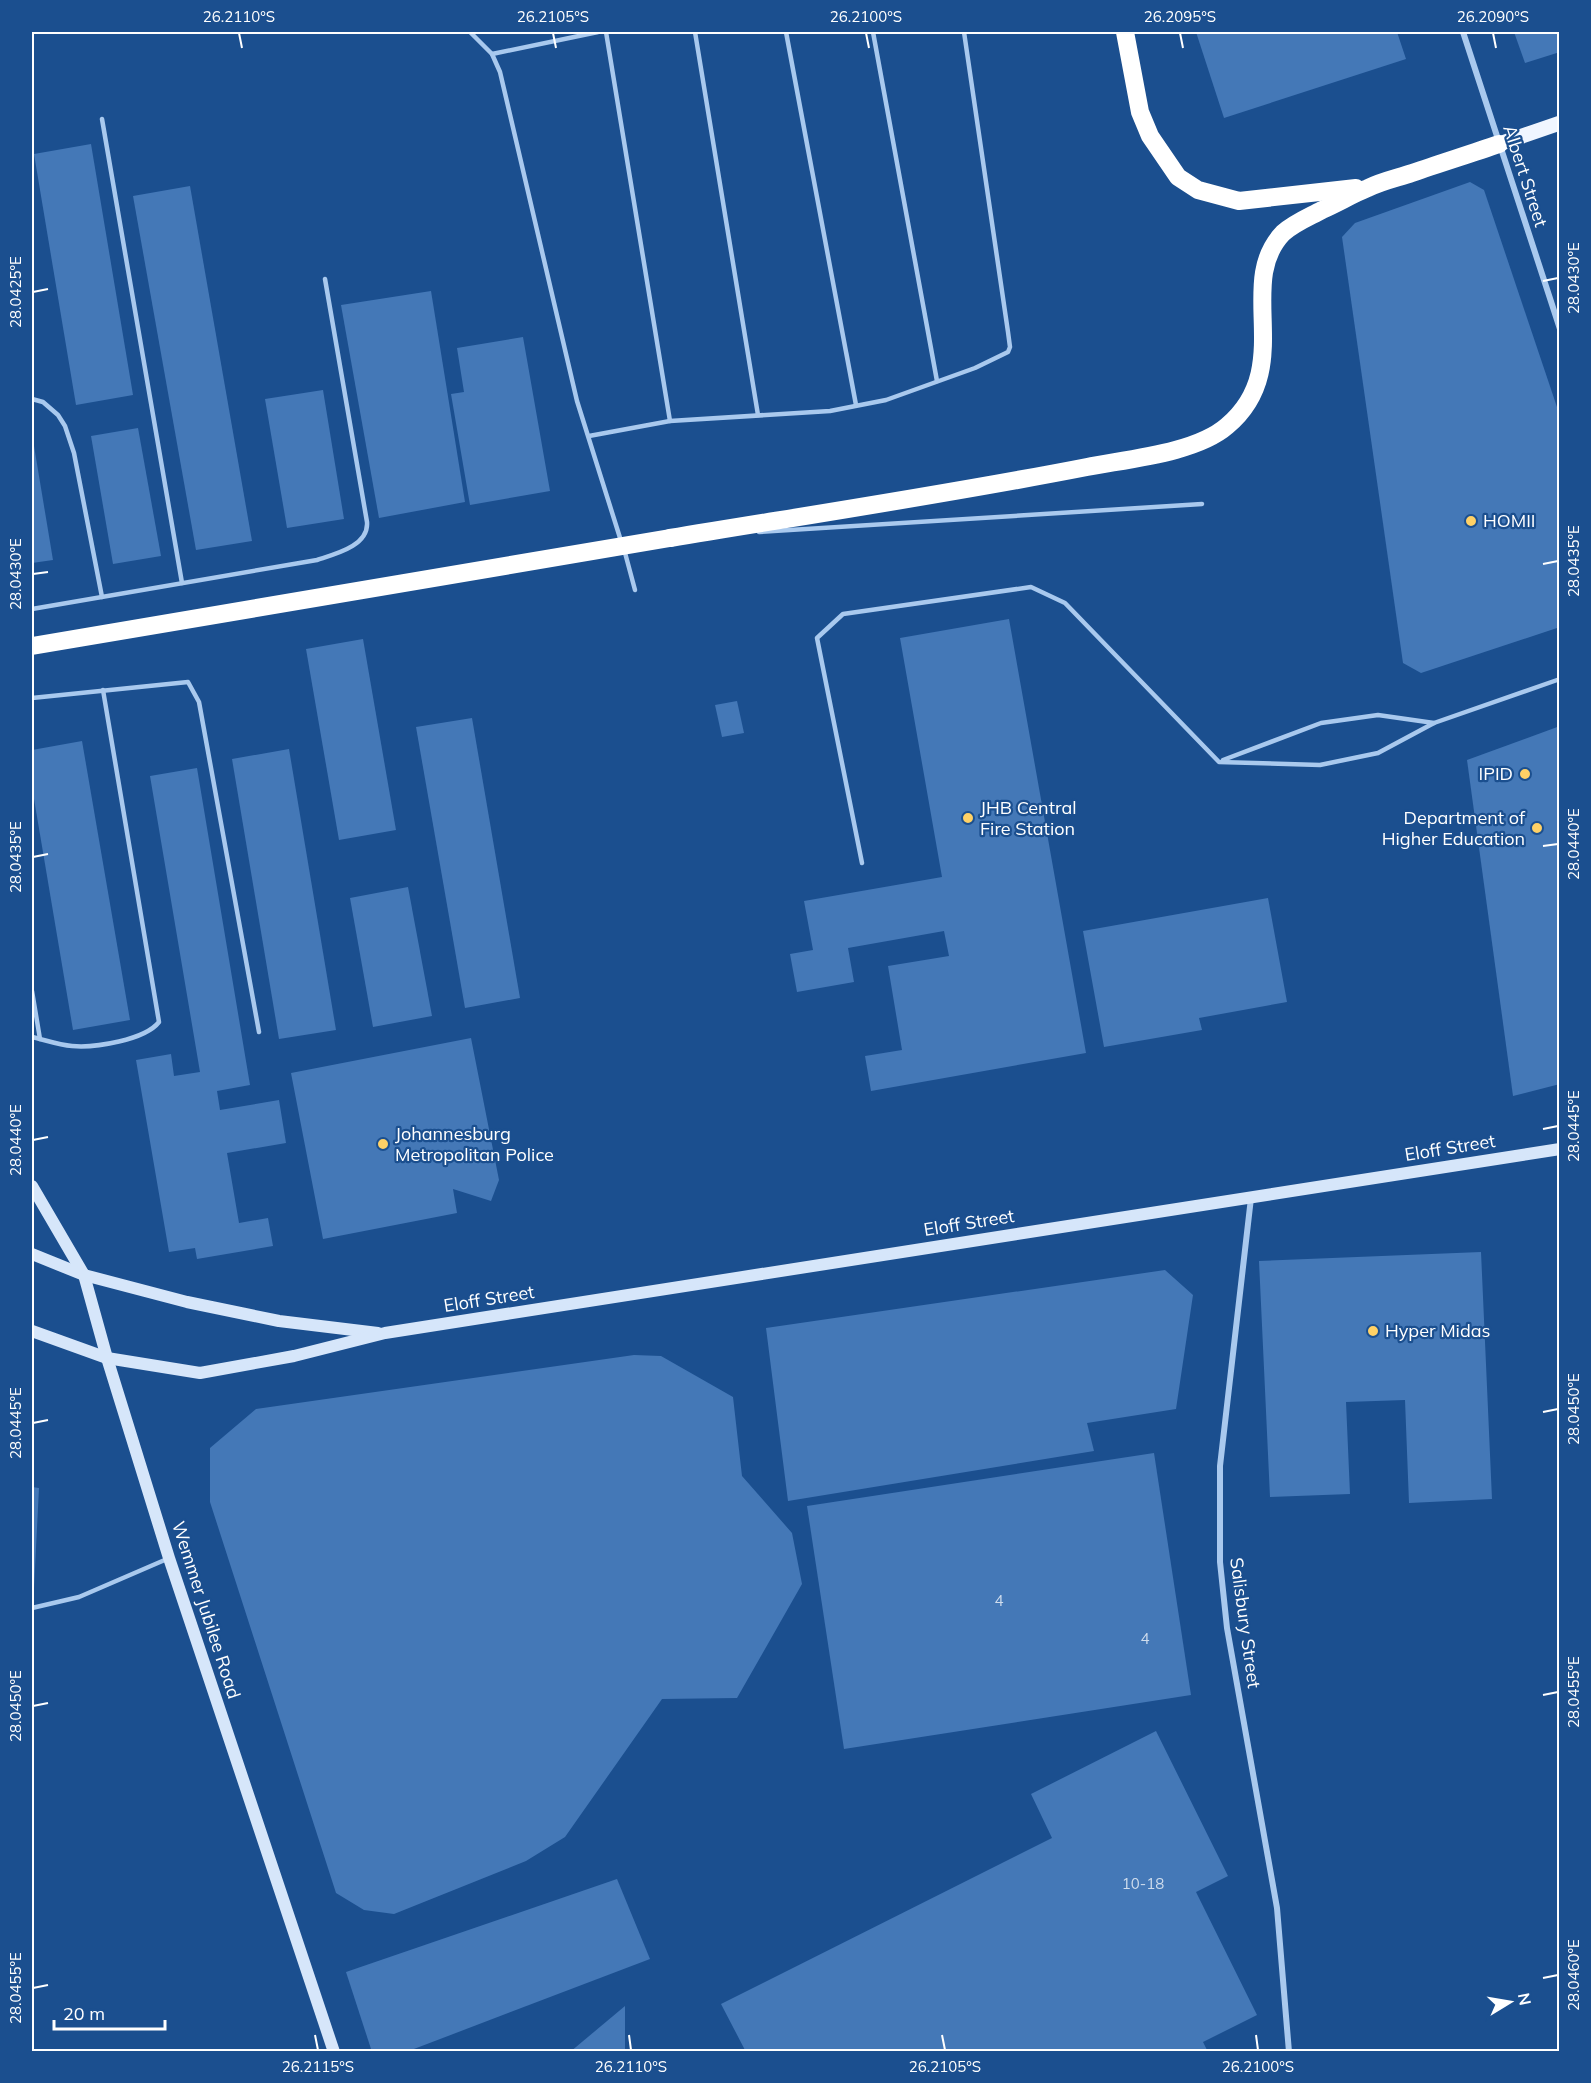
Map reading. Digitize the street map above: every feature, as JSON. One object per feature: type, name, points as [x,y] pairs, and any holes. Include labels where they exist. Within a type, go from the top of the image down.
[{"type":"highway","points":[[1125,32],[1140,112],[1150,136],[1178,177],[1198,190],[1239,201],[1370,187]]},
{"type":"highway","points":[[32,646],[998,485],[1164,452],[1202,442],[1225,428],[1241,414],[1253,396],[1262,367],[1263,281],[1268,259],[1282,234],[1294,225],[1370,187],[1499,144]]},
{"type":"main road","points":[[1499,144],[1560,123]]},
{"type":"street","name":"Albert Street","points":[[1463,32],[1560,329]]},
{"type":"street","name":"Eloff Street","points":[[32,1331],[107,1358],[200,1373],[294,1356],[385,1333],[1560,1149]]},
{"type":"street","name":"Wemmer Jubilee Road","points":[[32,1186],[84,1275],[107,1358],[169,1558],[333,2052]]},
{"type":"street","name":"Salisbury Street","points":[[1251,1197],[1220,1466],[1220,1562],[1227,1628],[1277,1908],[1289,2052]]},
{"type":"street","name":"Eloff Street","points":[[32,1254],[84,1275],[187,1302],[279,1321],[385,1333]]},
{"type":"lane","points":[[470,32],[492,54],[500,72],[577,401],[635,590]]},
{"type":"lane","points":[[492,54],[598,32]]},
{"type":"lane","points":[[606,32],[670,421]]},
{"type":"lane","points":[[695,32],[758,416]]},
{"type":"lane","points":[[786,32],[856,405]]},
{"type":"lane","points":[[873,32],[937,381]]},
{"type":"lane","points":[[589,436],[670,421],[830,411],[886,400],[1008,352],[1010,347],[964,32]]},
{"type":"lane","points":[[102,119],[182,584]]},
{"type":"lane","points":[[32,609],[317,560],[340,553],[354,545],[368,528],[326,279]]},
{"type":"lane","points":[[32,399],[43,402],[58,415],[65,426],[74,453],[102,597]]},
{"type":"lane","points":[[753,532],[1202,504]]},
{"type":"lane","points":[[670,538],[741,533]]},
{"type":"lane","points":[[862,863],[817,638],[843,614],[1031,587],[1065,603],[1219,762],[1320,765],[1378,753],[1434,723],[1560,679]]},
{"type":"lane","points":[[32,698],[188,682],[199,702],[259,1032]]},
{"type":"lane","points":[[32,1037],[72,1046],[101,1045],[142,1035],[159,1022],[102,690]]},
{"type":"lane","points":[[1219,762],[1321,723],[1378,715],[1434,723]]},
{"type":"lane","points":[[32,991],[40,1039]]},
{"type":"lane","points":[[32,1608],[79,1597],[169,1558]]},
{"type":"building","points":[[1196,32],[1397,32],[1406,59],[1224,118]]},
{"type":"building","points":[[1514,32],[1560,32],[1560,52],[1525,63]]},
{"type":"building","points":[[91,144],[133,395],[76,405],[34,154]]},
{"type":"building","name":"HOMII","points":[[1470,182],[1484,190],[1560,416],[1560,627],[1421,673],[1403,663],[1342,237],[1355,223]]},
{"type":"building","points":[[190,186],[252,541],[196,550],[133,196]]},
{"type":"building","points":[[431,291],[465,502],[379,518],[341,305]]},
{"type":"building","points":[[523,337],[550,491],[470,505],[451,394],[464,392],[457,348]]},
{"type":"building","points":[[323,390],[344,519],[287,528],[265,399]]},
{"type":"building","points":[[138,428],[161,556],[113,564],[91,436]]},
{"type":"building","points":[[32,434],[53,560],[32,563]]},
{"type":"building","points":[[1009,619],[1086,1053],[871,1091],[865,1056],[902,1050],[888,966],[949,956],[944,931],[848,948],[854,982],[797,992],[790,954],[813,950],[804,901],[942,877],[900,638]]},
{"type":"building","points":[[363,639],[396,830],[339,840],[306,649]]},
{"type":"building","points":[[737,701],[744,733],[722,737],[715,705]]},
{"type":"building","points":[[472,718],[520,998],[465,1008],[416,727]]},
{"type":"building","points":[[1560,726],[1560,1084],[1513,1096],[1467,760]]},
{"type":"building","points":[[82,741],[130,1020],[73,1030],[32,787],[32,750]]},
{"type":"building","points":[[289,749],[336,1030],[279,1039],[232,759]]},
{"type":"building","points":[[197,768],[250,1085],[217,1091],[220,1110],[279,1100],[286,1143],[227,1153],[239,1223],[268,1218],[273,1246],[197,1259],[195,1248],[169,1252],[136,1060],[171,1054],[174,1076],[200,1072],[150,776]]},
{"type":"building","points":[[408,887],[432,1016],[373,1027],[350,898]]},
{"type":"building","points":[[1268,898],[1287,1002],[1199,1018],[1202,1030],[1104,1047],[1083,931]]},
{"type":"building","points":[[471,1038],[499,1180],[491,1201],[453,1189],[457,1213],[323,1239],[291,1073]]},
{"type":"building","name":"Hyper Midas","points":[[1481,1252],[1492,1499],[1409,1503],[1405,1400],[1346,1402],[1350,1494],[1270,1497],[1259,1261]]},
{"type":"building","points":[[1165,1270],[1193,1295],[1176,1409],[1087,1423],[1094,1451],[788,1501],[766,1328]]},
{"type":"building","points":[[634,1355],[661,1356],[733,1397],[742,1476],[792,1533],[802,1584],[737,1698],[662,1699],[565,1837],[526,1861],[394,1914],[364,1910],[336,1893],[210,1502],[210,1448],[256,1409]]},
{"type":"building","points":[[1154,1453],[1191,1695],[844,1749],[807,1506]]},
{"type":"building","points":[[32,1487],[39,1488],[34,1588],[32,1588]]},
{"type":"building","points":[[1156,1731],[1228,1876],[1196,1892],[1257,2015],[1203,2042],[1208,2052],[746,2052],[721,2004],[1052,1838],[1031,1794]]},
{"type":"building","points":[[617,1879],[650,1959],[406,2052],[372,2052],[346,1972]]},
{"type":"building","points":[[625,2006],[625,2052],[570,2052]]},
{"type":"place","name":"HOMII","points":[[1471,521]]},
{"type":"place","name":"IPID","points":[[1525,774]]},
{"type":"place","name":"JHB Central Fire Station","points":[[968,818]]},
{"type":"place","name":"Department of Higher Education","points":[[1537,828]]},
{"type":"place","name":"Johannesburg Metropolitan Police","points":[[383,1144]]},
{"type":"place","name":"Hyper Midas","points":[[1373,1331]]}]
